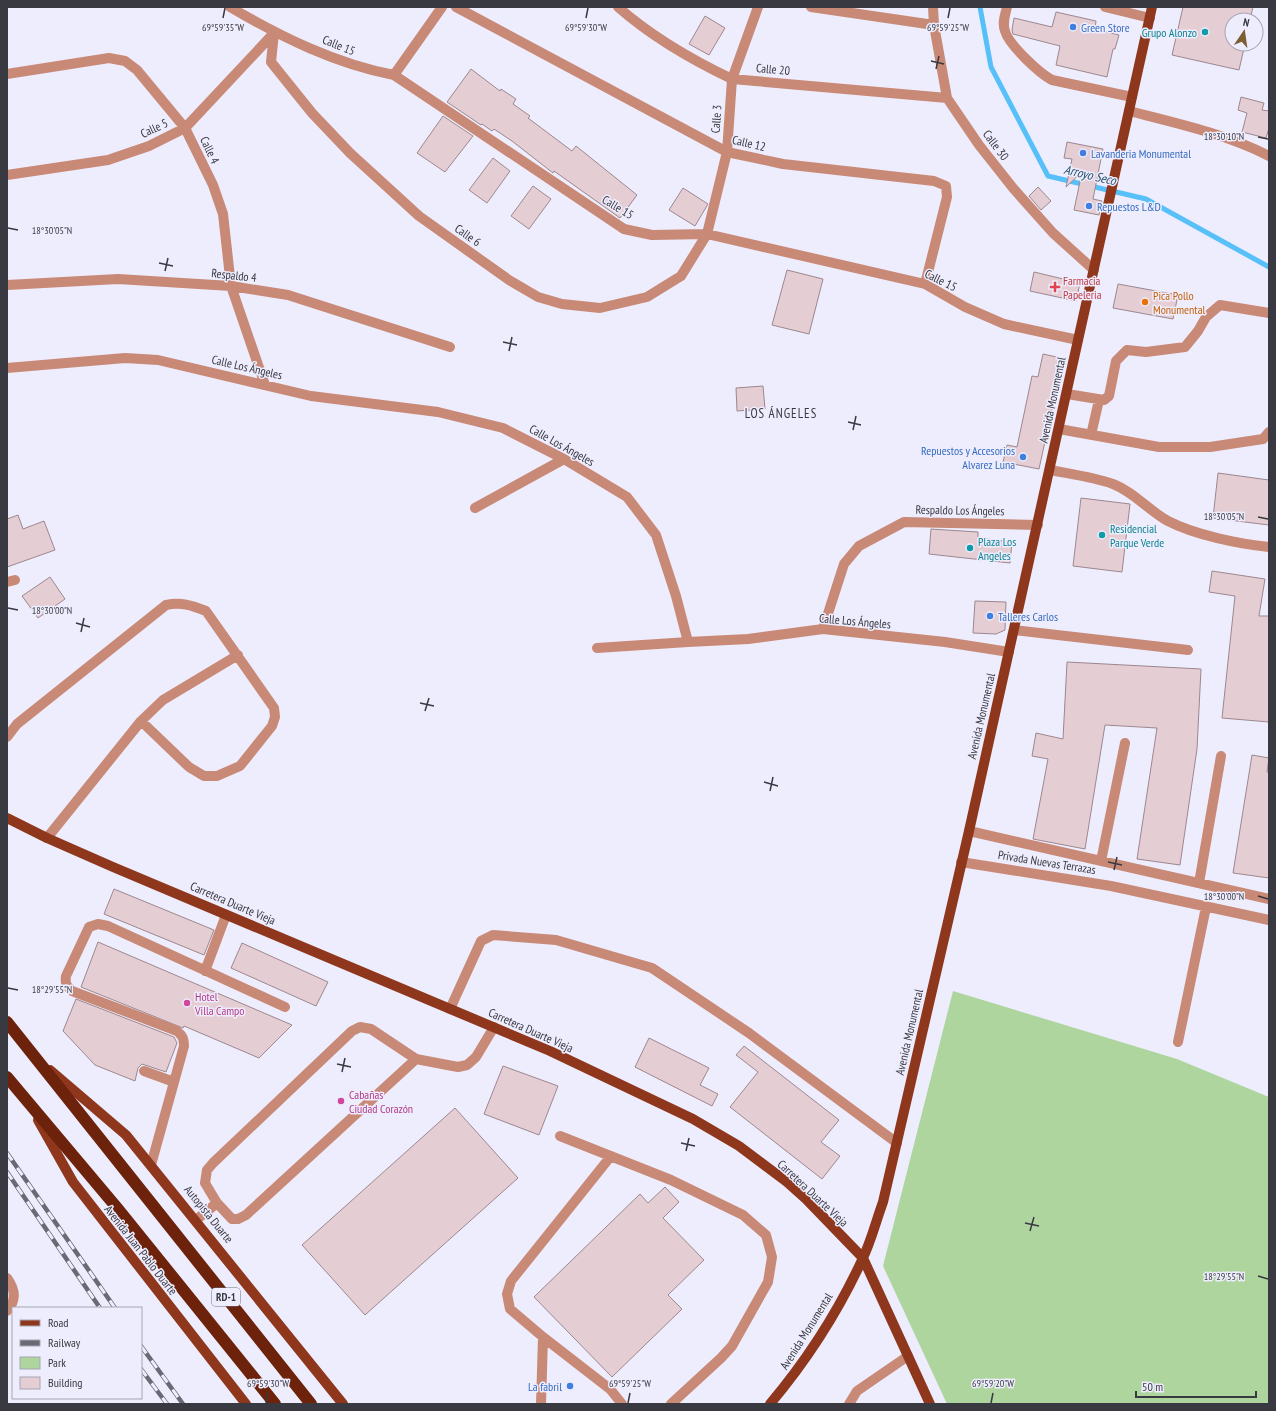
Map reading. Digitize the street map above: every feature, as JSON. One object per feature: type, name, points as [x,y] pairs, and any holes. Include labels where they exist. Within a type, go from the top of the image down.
[{"type":"highway","name":"Autopista Duarte","points":[[7,1022],[311,1404]]},
{"type":"highway","name":"RD-1","points":[[7,1077],[118,1209],[275,1404]]},
{"type":"main road","name":"Avenida Monumental","points":[[770,1404],[792,1379],[830,1323],[863,1258],[883,1202],[1038,525],[1152,7]]},
{"type":"main road","name":"Carretera Duarte Vieja","points":[[7,818],[47,838],[226,915],[550,1051],[720,1133],[787,1182],[828,1221],[863,1258],[930,1404]]},
{"type":"main road","name":"Autopista Duarte","points":[[36,1058],[126,1135],[343,1404]]},
{"type":"main road","name":"Avenida Juan Pablo Duarte","points":[[30,1104],[73,1182],[246,1404]]},
{"type":"street","name":"Calle 15","points":[[230,7],[274,33],[365,70],[394,75],[624,229],[652,235],[707,234],[925,284],[965,306],[1004,324],[1078,340]]},
{"type":"street","points":[[394,75],[442,7]]},
{"type":"street","name":"Calle 12","points":[[456,7],[726,152],[783,164],[934,181],[946,186],[947,197],[925,284]]},
{"type":"street","name":"Calle 20","points":[[618,7],[669,44],[705,66],[732,78],[947,98]]},
{"type":"street","name":"Calle 3","points":[[707,234],[726,152],[732,78],[758,7]]},
{"type":"street","points":[[811,7],[934,25]]},
{"type":"street","name":"Calle 30","points":[[933,7],[934,25],[947,98],[979,145],[1013,188],[1053,233],[1094,270]]},
{"type":"street","points":[[1006,7],[1004,26],[1007,37],[1040,73],[1052,80],[1132,96]]},
{"type":"street","points":[[1111,8],[1150,18]]},
{"type":"street","name":"Calle 5","points":[[7,175],[108,160],[149,146],[185,128],[274,33]]},
{"type":"street","name":"Calle 6","points":[[274,33],[271,62],[312,113],[350,153],[419,216],[509,280],[538,297],[562,304],[600,308],[647,297],[681,276],[707,234]]},
{"type":"street","name":"Calle 4","points":[[7,74],[109,58],[125,61],[137,70],[185,128],[213,186],[223,214],[232,286],[265,385]]},
{"type":"street","points":[[1129,111],[1191,127],[1269,156]]},
{"type":"street","name":"Respaldo 4","points":[[7,285],[118,279],[232,286],[288,295],[353,314],[450,347]]},
{"type":"street","points":[[1067,394],[1104,400],[1109,396],[1116,360],[1127,350],[1146,352],[1185,347],[1198,331],[1206,317],[1220,305],[1269,313]]},
{"type":"street","name":"Calle Los Ángeles","points":[[7,368],[125,358],[158,360],[311,396],[438,412],[503,428],[564,458],[627,497],[656,535],[676,596],[688,642],[748,638],[823,629],[945,642],[1009,652]]},
{"type":"street","points":[[1091,435],[1099,400]]},
{"type":"street","points":[[1059,429],[1159,447],[1210,447],[1262,439],[1269,432]]},
{"type":"street","points":[[475,508],[564,458]]},
{"type":"street","points":[[1050,470],[1112,483],[1128,491],[1147,508],[1168,521],[1192,531],[1269,547]]},
{"type":"street","name":"Respaldo Los Ángeles","points":[[823,629],[844,564],[859,546],[904,522],[1038,525]]},
{"type":"street","points":[[7,737],[17,724],[166,605],[177,603],[189,604],[206,611],[274,708],[276,717],[272,726],[240,766],[218,776],[204,776],[189,768],[141,721]]},
{"type":"street","points":[[1014,630],[1188,650]]},
{"type":"street","points":[[597,648],[688,642]]},
{"type":"street","points":[[47,838],[141,721],[163,700],[238,655]]},
{"type":"street","points":[[1101,861],[1125,743]]},
{"type":"street","points":[[1199,883],[1221,756]]},
{"type":"street","name":"Privada Nuevas Terrazas","points":[[969,831],[1269,899]]},
{"type":"street","name":"Privada Nuevas Terrazas","points":[[961,862],[1111,886],[1269,920]]},
{"type":"street","points":[[1178,1042],[1206,907]]},
{"type":"street","points":[[206,971],[226,915]]},
{"type":"street","points":[[151,1165],[184,1046],[182,1036],[177,1032],[72,991],[65,983],[66,976],[89,927],[98,924],[108,926],[285,1007]]},
{"type":"street","points":[[450,1009],[481,941],[493,935],[556,940],[652,968],[749,1033],[897,1143]]},
{"type":"street","points":[[416,1059],[246,1215],[238,1219],[232,1219],[216,1203],[205,1183],[207,1170],[352,1031],[360,1027],[371,1029],[416,1059],[449,1066],[467,1065],[476,1057],[494,1027]]},
{"type":"street","points":[[144,1071],[174,1082]]},
{"type":"street","points":[[560,1136],[671,1180],[744,1216],[766,1235],[770,1245],[772,1257],[768,1282],[732,1346],[671,1404]]},
{"type":"street","points":[[610,1156],[511,1281],[507,1294],[510,1309],[543,1337],[610,1389],[622,1404]]},
{"type":"street","points":[[196,1220],[216,1203]]},
{"type":"street","points":[[7,1278],[14,1287],[14,1297],[7,1311]]},
{"type":"street","points":[[541,1404],[543,1337]]},
{"type":"street","points":[[849,1404],[857,1391],[908,1356]]},
{"type":"green space","points":[[953,991],[1177,1059],[1269,1097],[1269,1404],[947,1404],[883,1266]]},
{"type":"building","name":"Grupo Alonzo","points":[[1183,7],[1253,7],[1252,12],[1224,12],[1224,52],[1243,52],[1239,70],[1172,55]]},
{"type":"building","points":[[1056,12],[1096,21],[1095,29],[1119,35],[1115,49],[1113,49],[1107,77],[1056,65],[1060,46],[1013,34],[1012,30],[1014,18],[1052,27]]},
{"type":"building","points":[[705,16],[725,28],[709,55],[689,44]]},
{"type":"building","points":[[471,69],[500,91],[501,89],[516,99],[513,104],[530,116],[528,118],[572,151],[576,146],[637,195],[620,218],[554,171],[553,173],[512,141],[494,129],[492,131],[482,124],[481,125],[447,102]]},
{"type":"building","points":[[1241,97],[1264,103],[1262,110],[1269,111],[1269,128],[1266,138],[1242,132],[1247,113],[1238,110]]},
{"type":"building","points":[[443,116],[473,136],[445,172],[417,153]]},
{"type":"building","points":[[1067,142],[1103,149],[1093,199],[1102,201],[1099,215],[1074,210],[1082,172],[1066,187],[1072,159],[1064,158]]},
{"type":"building","points":[[493,158],[510,171],[487,203],[469,190]]},
{"type":"building","points":[[533,186],[551,199],[529,229],[511,216]]},
{"type":"building","points":[[1038,187],[1051,201],[1041,210],[1029,196]]},
{"type":"building","points":[[683,188],[708,204],[695,226],[669,210]]},
{"type":"building","points":[[787,270],[823,279],[809,334],[772,325]]},
{"type":"building","name":"Farmacia Papeleria","points":[[1034,272],[1080,283],[1076,301],[1030,291]]},
{"type":"building","name":"Pica Pollo Monumental","points":[[1118,284],[1178,295],[1173,319],[1113,308]]},
{"type":"building","points":[[1043,354],[1061,358],[1056,382],[1058,382],[1039,469],[1003,462],[1007,445],[1017,447],[1032,376],[1038,377]]},
{"type":"building","points":[[763,386],[765,409],[737,411],[736,388]]},
{"type":"building","points":[[1218,473],[1269,480],[1269,525],[1213,518]]},
{"type":"building","name":"Residencial Parque Verde","points":[[1081,498],[1130,504],[1122,572],[1073,566]]},
{"type":"building","points":[[18,515],[23,529],[44,521],[55,550],[7,567],[7,519]]},
{"type":"building","name":"Plaza Los Angeles","points":[[931,529],[978,532],[978,538],[1012,542],[1010,563],[929,554]]},
{"type":"building","points":[[1212,571],[1265,579],[1259,616],[1269,616],[1269,722],[1222,718],[1235,596],[1209,592]]},
{"type":"building","points":[[50,577],[65,599],[38,618],[22,596]]},
{"type":"building","name":"Talleres Carlos","points":[[975,601],[1006,602],[1005,630],[996,634],[973,633]]},
{"type":"building","points":[[1067,662],[1201,669],[1197,749],[1180,865],[1137,859],[1157,728],[1105,725],[1085,849],[1033,839],[1048,759],[1032,756],[1036,733],[1063,739]]},
{"type":"building","points":[[1252,755],[1269,758],[1267,772],[1269,772],[1269,878],[1233,873]]},
{"type":"building","points":[[114,889],[214,930],[204,955],[104,914]]},
{"type":"building","name":"Hotel Villa Campo","points":[[98,942],[292,1025],[259,1058],[184,1026],[183,1028],[81,987]]},
{"type":"building","points":[[242,943],[328,982],[316,1006],[231,968]]},
{"type":"building","points":[[76,999],[174,1037],[177,1043],[166,1072],[142,1064],[138,1068],[135,1081],[95,1065],[63,1031]]},
{"type":"building","points":[[649,1038],[709,1068],[700,1085],[718,1094],[712,1106],[635,1067]]},
{"type":"building","points":[[744,1046],[839,1120],[821,1142],[840,1156],[822,1179],[730,1107],[758,1072],[736,1055]]},
{"type":"building","points":[[503,1066],[558,1086],[539,1135],[484,1114]]},
{"type":"building","points":[[455,1108],[518,1178],[365,1315],[302,1245]]},
{"type":"building","points":[[665,1187],[679,1202],[663,1218],[704,1260],[668,1295],[682,1309],[612,1377],[534,1297],[640,1194],[648,1203]]},
{"type":"waterway","name":"Arroyo Seco","points":[[980,7],[991,67],[1048,176],[1146,199],[1269,267]]},
{"type":"railway","points":[[7,1153],[114,1307]]},
{"type":"railway","points":[[7,1172],[99,1307]]},
{"type":"railway","points":[[142,1347],[183,1404]]},
{"type":"railway","points":[[142,1370],[167,1404]]},
{"type":"place","name":"Green Store","points":[[1073,27]]},
{"type":"place","name":"Grupo Alonzo","points":[[1205,32]]},
{"type":"place","name":"Lavanderia Monumental","points":[[1083,153]]},
{"type":"place","name":"Repuestos L&D","points":[[1089,206]]},
{"type":"place","name":"Farmacia Papeleria","points":[[1055,287]]},
{"type":"place","name":"Pica Pollo Monumental","points":[[1145,302]]},
{"type":"place","name":"Repuestos y Accesorios Alvarez Luna","points":[[1023,457]]},
{"type":"place","name":"Residencial Parque Verde","points":[[1102,535]]},
{"type":"place","name":"Plaza Los Angeles","points":[[970,548]]},
{"type":"place","name":"Talleres Carlos","points":[[990,616]]},
{"type":"place","name":"Hotel Villa Campo","points":[[187,1003]]},
{"type":"place","name":"Cabañas Ciudad Corazón","points":[[341,1101]]},
{"type":"place","name":"La fabril","points":[[570,1386]]},
{"type":"district","name":"LOS ÁNGELES","points":[[781,413]]}]
